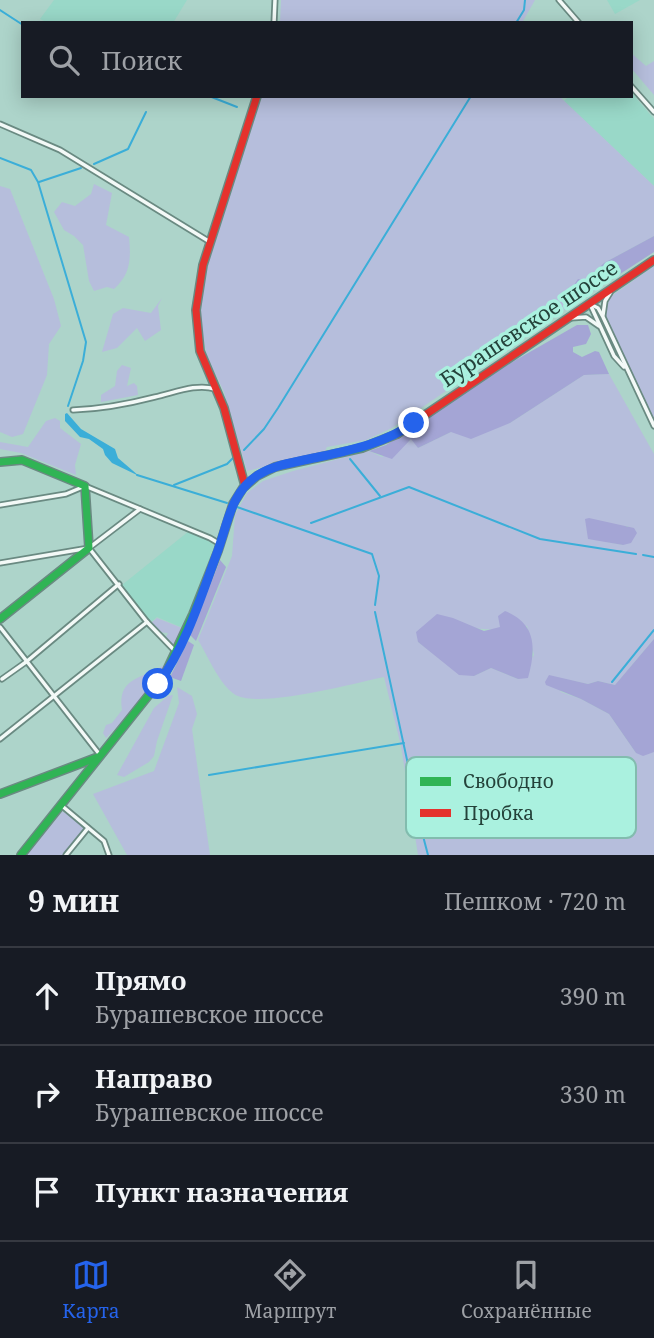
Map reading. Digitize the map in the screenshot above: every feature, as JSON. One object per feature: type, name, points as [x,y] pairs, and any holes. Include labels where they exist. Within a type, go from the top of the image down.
[{"type":"main road","points":[[245,486],[217,390],[200,351],[196,319],[198,288],[210,242],[256,98]]},
{"type":"main road","name":"Бурашевское шоссе","points":[[21,855],[158,684],[176,653],[220,544],[233,504],[245,486],[275,467],[362,448],[394,436],[654,260]]},
{"type":"main road","points":[[0,462],[22,460],[85,486],[89,548],[0,619]]},
{"type":"main road","points":[[0,794],[102,756]]},
{"type":"street","points":[[274,21],[275,0]]},
{"type":"street","points":[[559,0],[577,21]]},
{"type":"street","points":[[633,88],[654,112]]},
{"type":"street","points":[[0,124],[60,150],[210,242]]},
{"type":"street","points":[[603,317],[605,301],[612,289]]},
{"type":"street","points":[[590,304],[598,308],[603,317],[654,426]]},
{"type":"street","points":[[590,304],[614,356],[628,372]]},
{"type":"street","points":[[569,318],[586,317],[600,327]]},
{"type":"street","points":[[73,410],[115,406],[190,388],[208,387],[217,390]]},
{"type":"street","points":[[0,505],[66,494],[85,486],[220,544]]},
{"type":"street","points":[[0,563],[89,548],[140,509]]},
{"type":"street","points":[[89,548],[147,622],[176,653]]},
{"type":"street","points":[[2,679],[118,584]]},
{"type":"street","points":[[0,739],[147,622]]},
{"type":"street","points":[[0,627],[52,697],[102,756]]},
{"type":"street","points":[[61,805],[106,843],[109,855]]},
{"type":"street","points":[[66,855],[88,828]]},
{"type":"shaded area","points":[[54,0],[187,0],[174,21],[40,19]]},
{"type":"shaded area","points":[[281,0],[535,0],[523,21],[280,21]]},
{"type":"shaded area","points":[[607,0],[640,0],[615,14]]},
{"type":"shaded area","points":[[633,55],[646,66],[654,61],[654,95],[633,70]]},
{"type":"shaded area","points":[[633,94],[654,119],[654,186],[564,101],[567,98],[633,98]]},
{"type":"shaded area","points":[[261,98],[561,98],[654,186],[654,236],[604,263],[570,291],[569,307],[392,428],[366,440],[327,447],[325,451],[247,471],[224,392],[207,356],[201,325],[206,270],[235,172]]},
{"type":"shaded area","points":[[94,184],[112,193],[106,225],[129,237],[130,252],[129,265],[120,283],[114,289],[107,287],[94,291],[89,281],[83,245],[64,230],[54,212],[62,202],[75,206],[91,194]]},
{"type":"shaded area","points":[[0,186],[10,189],[54,299],[61,326],[49,344],[47,375],[23,434],[12,437],[0,432]]},
{"type":"shaded area","points":[[654,236],[654,252],[569,307],[570,291],[578,279],[585,281],[604,263]]},
{"type":"shaded area","points":[[654,266],[654,420],[606,318],[606,309],[610,297]]},
{"type":"shaded area","points":[[162,298],[158,306],[161,330],[145,341],[137,328],[117,348],[102,352],[113,314],[123,308],[151,313]]},
{"type":"shaded area","points":[[577,325],[588,325],[591,334],[586,344],[573,347],[573,352],[582,357],[599,352],[609,374],[584,375],[510,423],[471,439],[451,432],[418,448],[411,439],[392,459],[369,451],[386,445],[507,365]]},
{"type":"shaded area","points":[[122,365],[131,368],[127,386],[134,383],[138,395],[101,402],[101,395],[115,386],[117,371]]},
{"type":"shaded area","points":[[609,374],[654,454],[654,639],[615,685],[598,681],[588,684],[549,676],[561,692],[609,714],[636,753],[654,752],[654,855],[418,855],[415,838],[636,838],[636,757],[406,757],[406,778],[384,677],[284,697],[246,698],[234,694],[223,683],[198,640],[232,556],[235,515],[247,493],[263,481],[369,451],[382,457],[412,439],[418,448],[451,432],[510,423],[584,375]],"holes":[[[619,526],[628,526],[623,545],[607,542]],[[467,624],[488,629],[527,626],[534,655],[518,679],[491,668],[474,676],[439,658],[418,642]]]},
{"type":"shaded area","points":[[67,413],[81,429],[115,449],[118,458],[139,476],[112,463],[103,449],[89,439],[80,437],[65,421]]},
{"type":"shaded area","points":[[55,418],[60,421],[60,428],[81,444],[75,465],[76,475],[21,453],[0,449],[0,442],[28,447],[46,421]]},
{"type":"shaded area","points":[[585,519],[634,528],[637,533],[631,543],[623,545],[588,539]]},
{"type":"shaded area","points":[[189,531],[216,544],[183,628],[157,617],[150,623],[122,585]]},
{"type":"shaded area","points":[[220,560],[226,567],[196,641],[190,635]]},
{"type":"shaded area","points":[[505,611],[523,623],[532,638],[528,678],[518,679],[491,668],[474,676],[459,675],[418,642],[416,632],[437,614],[484,631],[500,627],[498,616]]},
{"type":"shaded area","points":[[157,618],[182,628],[173,647],[165,639],[168,633],[158,632],[151,623]]},
{"type":"shaded area","points":[[654,639],[654,752],[643,756],[636,753],[609,714],[546,685],[545,682],[549,675],[588,684],[598,681],[615,685]]},
{"type":"shaded area","points":[[188,641],[194,645],[181,681],[170,677]]},
{"type":"shaded area","points":[[164,665],[166,667],[140,703],[106,738],[103,733],[106,725],[112,723],[122,710],[121,699],[127,685]]},
{"type":"shaded area","points":[[177,687],[192,696],[197,714],[192,729],[210,855],[127,855],[93,794],[154,771],[179,703]]},
{"type":"shaded area","points":[[173,695],[154,756],[124,777],[117,775],[154,708]]},
{"type":"shaded area","points":[[62,812],[67,813],[84,829],[64,855],[27,855]]},
{"type":"waterway","points":[[517,21],[524,10],[525,0]]},
{"type":"waterway","points":[[0,10],[21,24]]},
{"type":"waterway","points":[[214,98],[237,107]]},
{"type":"waterway","points":[[244,450],[264,429],[278,408],[470,98]]},
{"type":"waterway","points":[[94,164],[128,149],[146,112]]},
{"type":"waterway","points":[[0,158],[31,170],[38,182],[86,342],[83,361],[68,406]]},
{"type":"waterway","points":[[39,182],[81,168]]},
{"type":"waterway","points":[[174,485],[227,464],[233,458]]},
{"type":"waterway","points":[[350,459],[380,496]]},
{"type":"waterway","points":[[137,475],[227,503]]},
{"type":"waterway","points":[[311,523],[409,487],[540,539],[636,554]]},
{"type":"waterway","points":[[237,507],[372,554],[379,576],[375,605]]},
{"type":"waterway","points":[[643,555],[654,557]]},
{"type":"waterway","points":[[375,612],[406,757]]},
{"type":"waterway","points":[[612,682],[654,630]]},
{"type":"waterway","points":[[209,775],[404,743]]},
{"type":"waterway","points":[[424,838],[428,855]]},
{"type":"traffic: fast","points":[[21,855],[164,676],[193,614],[233,504],[243,488],[257,476],[275,467],[362,448],[397,434]]},
{"type":"traffic: fast","points":[[0,462],[22,460],[85,486],[89,548],[0,619]]},
{"type":"traffic: fast","points":[[0,794],[98,757]]},
{"type":"traffic: jam","points":[[245,486],[224,408],[200,351],[196,310],[203,265],[256,98]]},
{"type":"traffic: jam","points":[[397,434],[654,260]]},
{"type":"route","points":[[158,684],[185,635],[218,551],[231,507],[245,486],[275,467],[362,448],[394,436],[414,423]]}]
